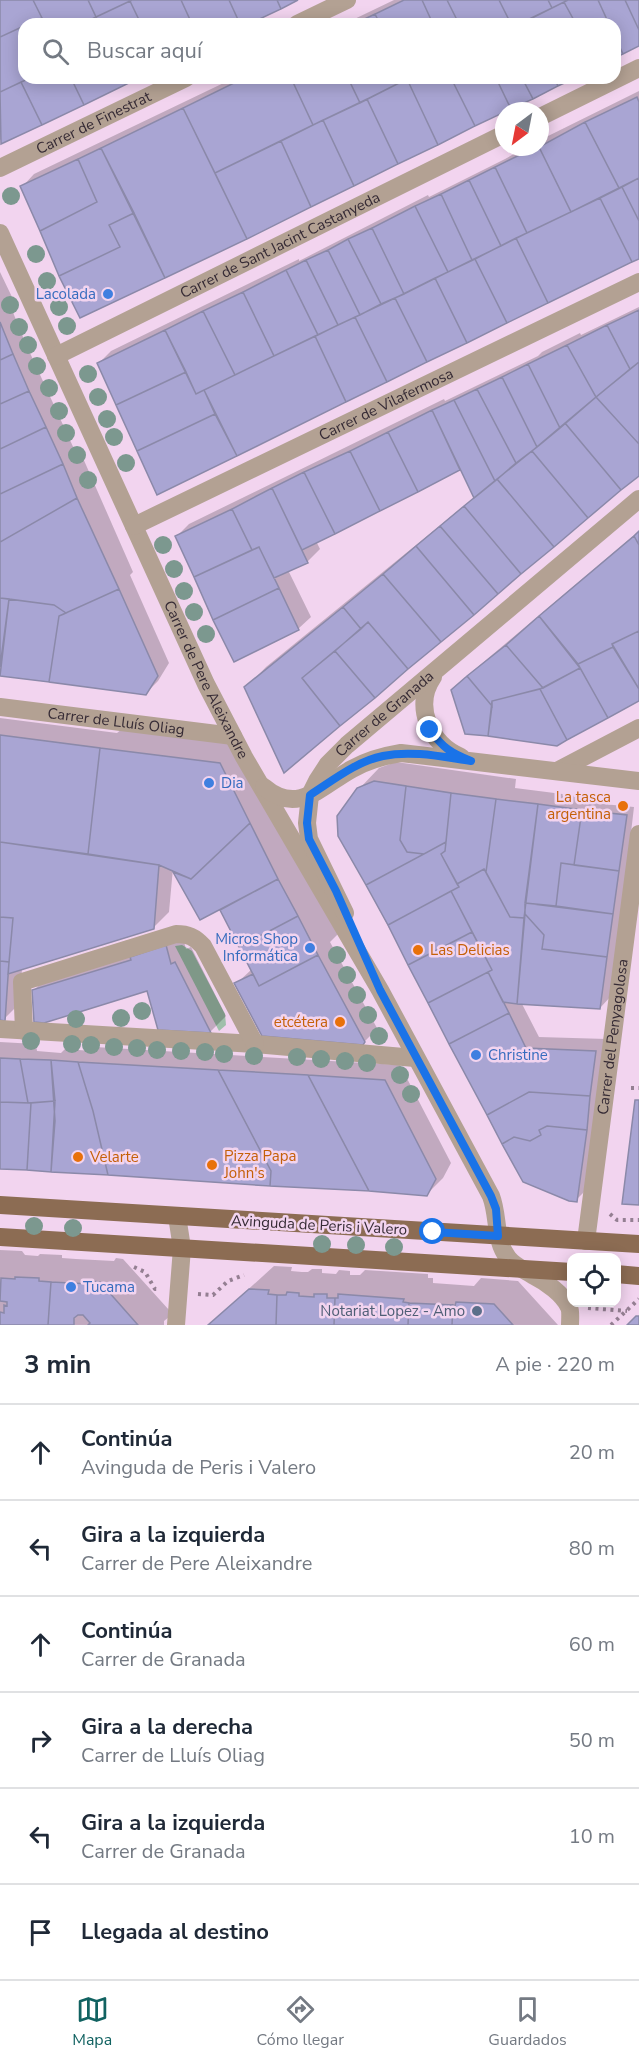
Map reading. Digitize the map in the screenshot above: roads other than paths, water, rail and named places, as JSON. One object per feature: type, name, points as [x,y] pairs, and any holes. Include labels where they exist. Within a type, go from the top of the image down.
[{"type":"main road","name":"Avinguda de Peris i Valero","points":[[0,1205],[639,1244]]},
{"type":"main road","name":"Avinguda de Peris i Valero","points":[[0,1237],[567,1272]]},
{"type":"main road","points":[[621,1274],[639,1276]]},
{"type":"street","points":[[310,18],[347,0]]},
{"type":"street","points":[[621,77],[639,68]]},
{"type":"street","name":"Carrer de Finestrat","points":[[0,168],[174,84]]},
{"type":"street","points":[[549,113],[607,84]]},
{"type":"street","name":"Carrer de Sant Jacint Castanyeda","points":[[56,357],[495,138]]},
{"type":"street","name":"Carrer de Pere Aleixandre","points":[[0,233],[206,684],[233,736],[320,891],[380,990],[491,1196],[496,1209],[498,1236],[503,1250],[510,1261],[560,1296],[569,1307],[570,1325]]},
{"type":"street","name":"Carrer de Vilafermosa","points":[[134,526],[639,282]]},
{"type":"street","name":"Carrer de Granada","points":[[380,990],[336,891],[309,839],[307,823],[310,795],[328,764],[339,752],[639,500]]},
{"type":"street","name":"Carrer de Granada","points":[[439,668],[428,685],[424,698],[425,714],[430,730],[439,744],[450,752],[471,761]]},
{"type":"street","name":"Carrer de Lluís Oliag","points":[[0,707],[233,736]]},
{"type":"street","points":[[557,771],[639,728]]},
{"type":"street","points":[[261,783],[275,796],[283,799],[296,799],[310,795],[351,769],[382,756],[401,753],[639,781]]},
{"type":"street","name":"Carrer del Penyagolosa","points":[[586,1241],[639,834]]},
{"type":"street","points":[[24,1031],[22,982],[176,934],[187,934],[203,946],[255,1044]]},
{"type":"street","points":[[0,1029],[255,1044],[415,1058]]},
{"type":"street","points":[[176,1325],[182,1248],[177,1216]]},
{"type":"place","name":"Lacolada","points":[[108,294]]},
{"type":"place","name":"Dia","points":[[209,783]]},
{"type":"place","name":"La tasca argentina","points":[[623,806]]},
{"type":"place","name":"Micros Shop Informática","points":[[310,948]]},
{"type":"place","name":"Las Delicias","points":[[418,950]]},
{"type":"place","name":"etcétera","points":[[340,1022]]},
{"type":"place","name":"Christine","points":[[476,1055]]},
{"type":"place","name":"Velarte","points":[[78,1157]]},
{"type":"place","name":"Pizza Papa John's","points":[[212,1165]]},
{"type":"place","name":"Tucama","points":[[71,1287]]},
{"type":"place","name":"Notariat Lopez - Amo","points":[[477,1311]]}]
